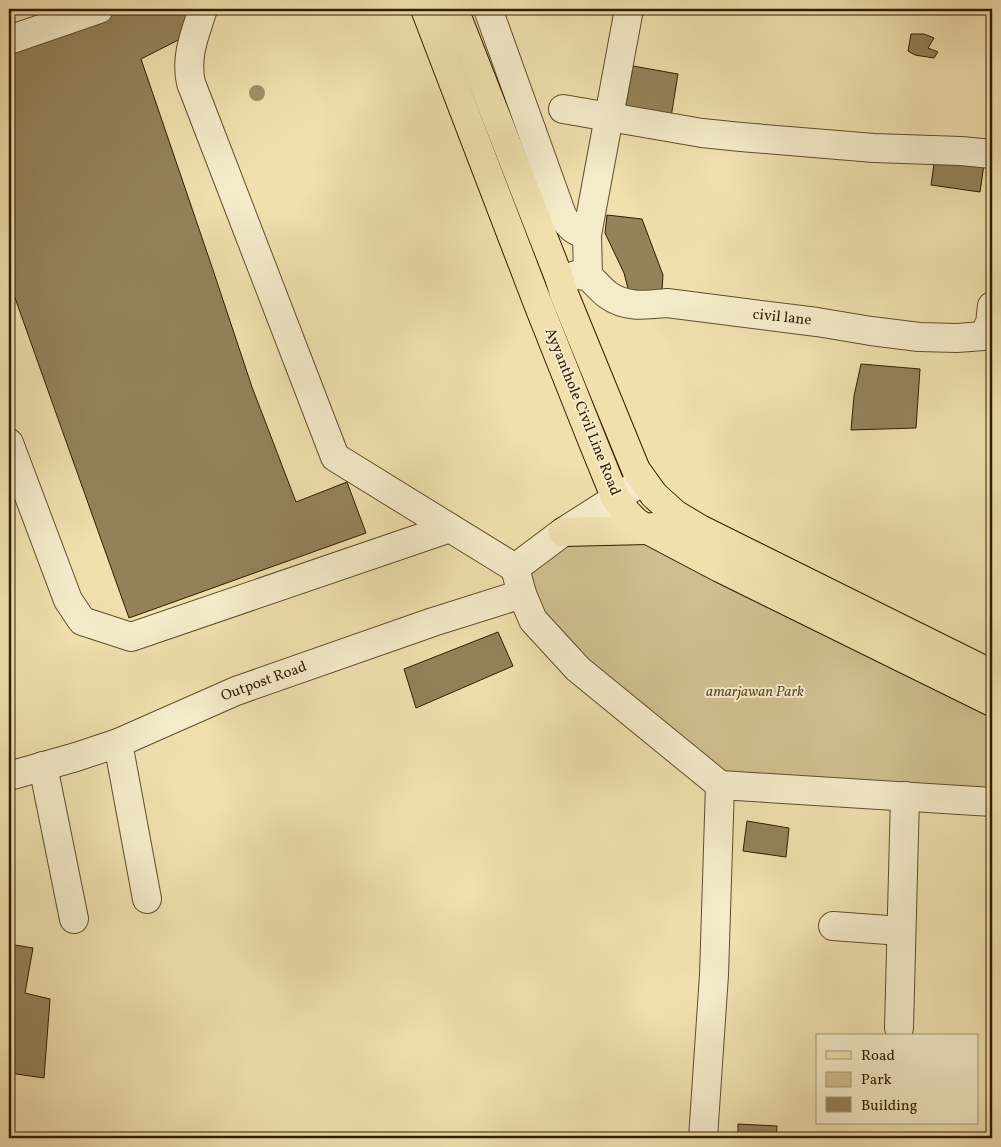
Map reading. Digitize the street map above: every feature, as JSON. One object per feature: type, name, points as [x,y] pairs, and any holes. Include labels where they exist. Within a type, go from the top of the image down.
[{"type":"main road","name":"Ayyanthole Civil Line Road","points":[[425,9],[538,304],[616,499],[631,518],[648,530],[720,568],[992,702]]},
{"type":"main road","name":"Ayyanthole Civil Line Road","points":[[454,9],[619,432],[636,470],[654,495],[670,509],[700,529],[992,674]]},
{"type":"main road","points":[[538,304],[562,287]]},
{"type":"main road","points":[[563,532],[648,530],[670,509]]},
{"type":"street","points":[[9,40],[99,9]]},
{"type":"street","points":[[203,9],[190,53],[188,70],[335,457],[515,568],[522,594],[533,620],[578,668],[720,785],[992,803]]},
{"type":"street","points":[[488,9],[562,216],[569,227],[576,232],[587,235]]},
{"type":"street","points":[[562,287],[576,275],[588,276],[587,235],[629,9]]},
{"type":"street","points":[[563,109],[702,133],[774,141],[992,154]]},
{"type":"street","name":"civil lane","points":[[588,276],[606,294],[618,302],[631,305],[674,304],[930,338],[983,336],[990,323],[992,306]]},
{"type":"street","points":[[9,442],[68,600],[82,621],[131,637],[450,528]]},
{"type":"street","points":[[515,568],[563,532],[644,481]]},
{"type":"street","name":"Outpost Road","points":[[9,776],[76,758],[118,743],[236,691],[433,622],[522,594]]},
{"type":"street","points":[[118,743],[147,899]]},
{"type":"street","points":[[43,766],[74,919]]},
{"type":"street","points":[[703,1138],[714,975],[720,785]]},
{"type":"street","points":[[899,1028],[905,796]]},
{"type":"street","points":[[833,926],[901,931]]},
{"type":"green space","name":"amarjawan Park","points":[[647,532],[992,704],[992,801],[720,785],[578,669],[516,569],[563,534]]},
{"type":"building","points":[[120,9],[186,9],[192,33],[141,59],[252,387],[296,502],[347,482],[366,533],[129,618],[9,281],[9,52]]},
{"type":"building","points":[[911,34],[924,34],[934,38],[928,48],[938,52],[934,58],[915,55],[908,51]]},
{"type":"building","points":[[633,66],[678,74],[671,117],[625,109]]},
{"type":"building","points":[[935,157],[984,164],[980,192],[931,185]]},
{"type":"building","points":[[607,215],[642,219],[663,275],[662,290],[630,296],[624,273],[605,233]]},
{"type":"building","points":[[861,364],[920,369],[916,428],[851,430],[854,396]]},
{"type":"building","points":[[498,632],[513,666],[416,708],[404,669]]},
{"type":"building","points":[[747,821],[789,828],[786,857],[743,851]]},
{"type":"building","points":[[9,944],[33,948],[25,993],[50,999],[44,1078],[9,1073]]},
{"type":"building","points":[[738,1124],[777,1126],[776,1138],[738,1138]]}]
